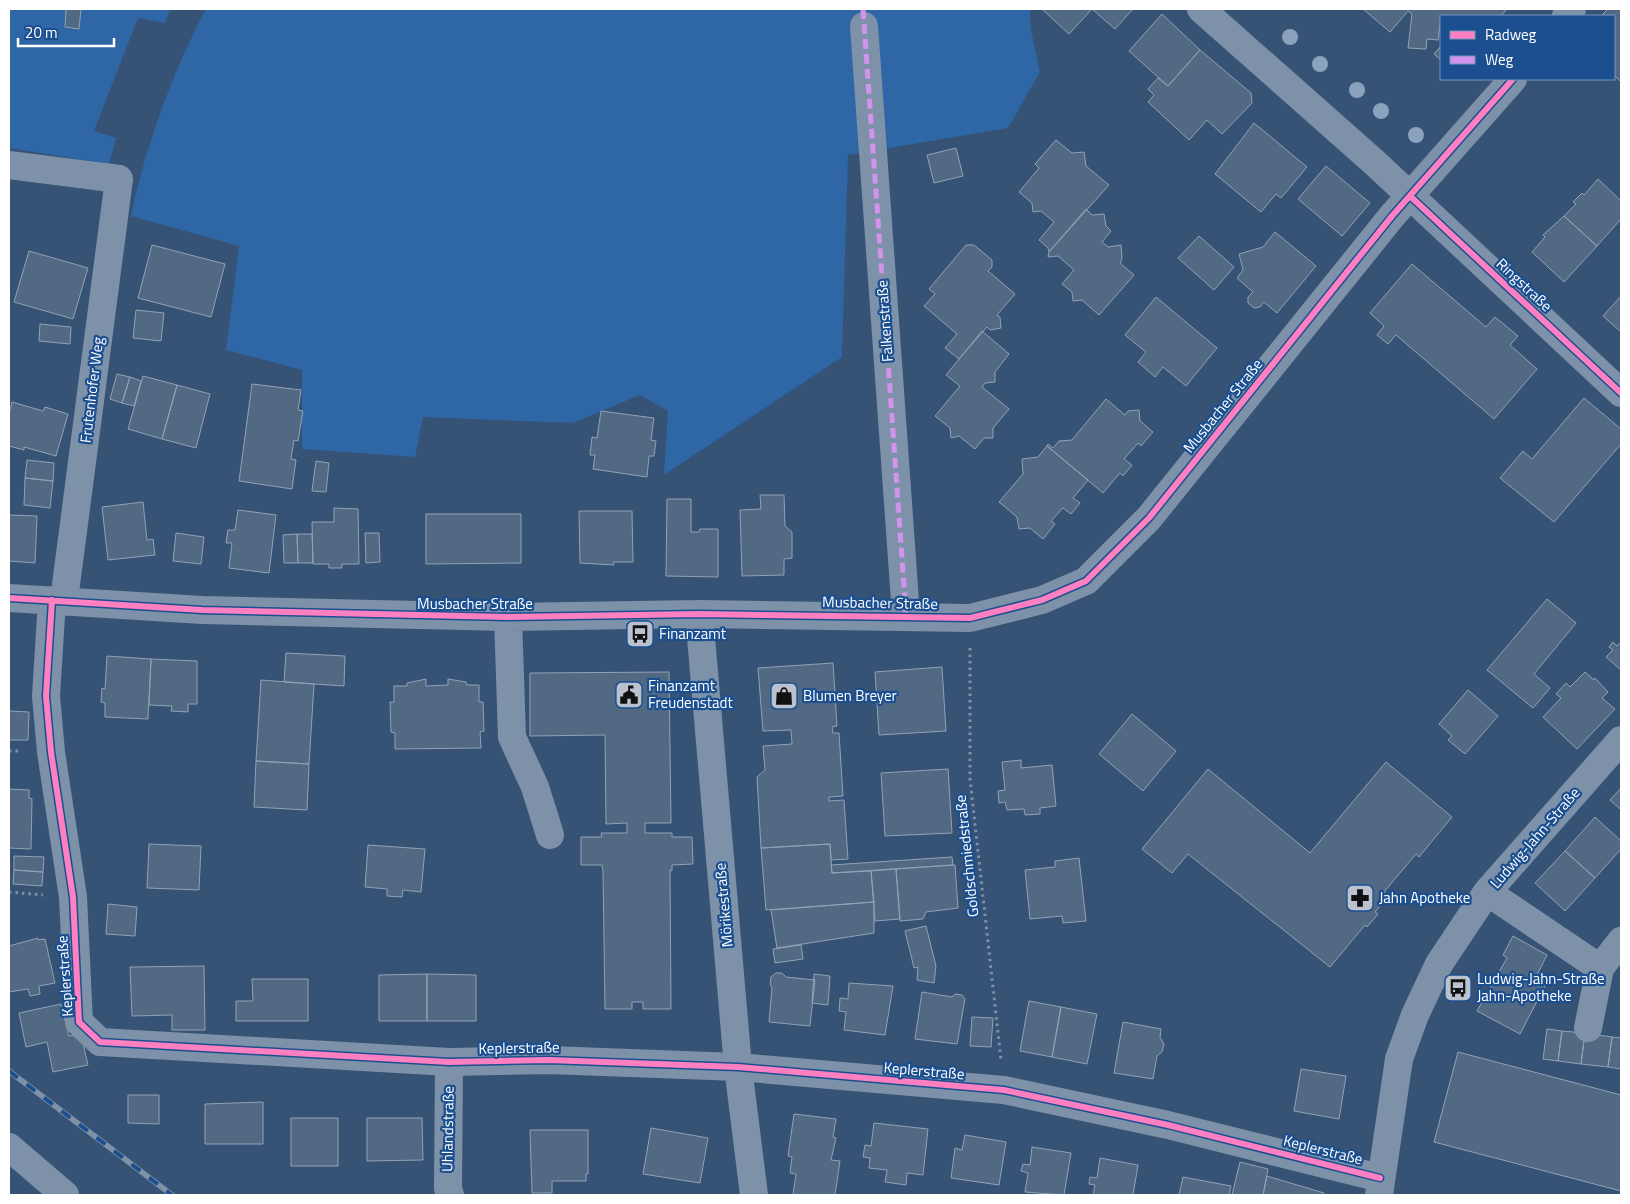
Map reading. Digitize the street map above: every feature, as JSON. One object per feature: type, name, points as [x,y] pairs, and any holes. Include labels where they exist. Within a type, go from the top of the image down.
[{"type":"street","name":"Ringstraße","points":[[1201,9],[1410,196],[1621,392]]},
{"type":"street","name":"Falkenstraße","points":[[864,26],[906,616]]},
{"type":"street","name":"Musbacher Straße","points":[[9,598],[211,610],[508,617],[699,614],[970,618],[1042,600],[1086,581],[1149,518],[1410,196],[1512,80]]},
{"type":"street","name":"Frutenhofer Weg","points":[[9,165],[119,180],[58,600]]},
{"type":"street","name":"Keplerstraße","points":[[58,600],[46,696],[51,752],[73,897],[79,1022],[100,1042],[449,1062],[548,1060],[738,1067],[1004,1090],[1168,1125],[1379,1186]]},
{"type":"street","name":"Mörikestraße","points":[[699,614],[738,1067],[754,1195]]},
{"type":"street","points":[[508,617],[512,737],[535,787],[550,835]]},
{"type":"street","name":"Ludwig-Jahn-Straße","points":[[1379,1186],[1399,1059],[1415,1015],[1440,964],[1487,892],[1621,740]]},
{"type":"street","points":[[1487,892],[1600,968]]},
{"type":"street","points":[[1588,1028],[1600,968],[1621,941]]},
{"type":"street","name":"Uhlandstraße","points":[[449,1062],[448,1188],[450,1195]]},
{"type":"street","points":[[9,1147],[65,1195]]},
{"type":"shaded area","points":[[9,9],[170,9],[165,23],[138,18],[94,131],[116,138],[109,164],[9,148]]},
{"type":"shaded area","points":[[206,9],[1030,9],[1031,30],[1040,72],[1008,128],[848,155],[842,357],[664,475],[668,411],[640,395],[573,423],[423,417],[415,457],[302,449],[302,370],[226,350],[239,246],[131,216],[144,163],[161,110],[182,58]]},
{"type":"building","points":[[66,9],[81,9],[79,29],[65,27]]},
{"type":"building","points":[[1042,9],[1092,9],[1069,34]]},
{"type":"building","points":[[1092,9],[1133,9],[1115,29]]},
{"type":"building","points":[[1363,9],[1507,9],[1502,15],[1440,15],[1438,40],[1427,39],[1426,49],[1408,48],[1412,14],[1408,11],[1390,32]]},
{"type":"building","points":[[1608,9],[1621,9],[1621,82],[1615,76],[1615,15],[1602,15]]},
{"type":"building","points":[[1162,14],[1200,50],[1168,86],[1129,51]]},
{"type":"building","points":[[1440,47],[1440,59],[1434,54]]},
{"type":"building","points":[[1200,50],[1251,93],[1252,103],[1222,134],[1207,120],[1189,140],[1148,102],[1154,95],[1148,89],[1158,78],[1168,86]]},
{"type":"building","points":[[1254,123],[1307,167],[1281,198],[1276,194],[1261,212],[1215,174]]},
{"type":"building","points":[[1056,140],[1072,153],[1084,152],[1086,166],[1109,185],[1049,252],[1048,248],[1039,240],[1054,222],[1041,211],[1033,212],[1032,203],[1019,192],[1039,168],[1035,164]]},
{"type":"building","points":[[956,148],[963,176],[934,183],[927,155]]},
{"type":"building","points":[[1326,166],[1370,203],[1342,236],[1298,199]]},
{"type":"building","points":[[1598,179],[1621,201],[1621,219],[1597,246],[1564,216],[1576,204],[1573,202],[1582,193],[1584,195]]},
{"type":"building","points":[[1086,209],[1092,215],[1104,214],[1106,226],[1111,231],[1102,242],[1108,247],[1121,245],[1122,259],[1120,263],[1134,275],[1099,315],[1082,300],[1073,301],[1072,292],[1062,284],[1074,270],[1058,256],[1048,257],[1049,252]]},
{"type":"building","points":[[1564,216],[1597,246],[1564,282],[1532,252],[1545,237],[1543,235]]},
{"type":"building","points":[[1275,232],[1316,266],[1277,313],[1264,302],[1260,307],[1254,308],[1248,303],[1248,297],[1253,292],[1237,278],[1243,270],[1239,254],[1263,247]]},
{"type":"building","points":[[1199,236],[1234,267],[1214,290],[1178,258]]},
{"type":"building","points":[[152,245],[225,264],[211,317],[138,298]]},
{"type":"building","points":[[966,245],[974,245],[992,260],[992,267],[988,271],[1015,294],[997,315],[1000,317],[1001,328],[990,330],[987,327],[959,359],[945,348],[957,334],[924,306],[935,294],[929,289]]},
{"type":"building","points":[[29,251],[88,268],[73,319],[14,302]]},
{"type":"building","points":[[1412,264],[1486,327],[1495,317],[1518,336],[1510,345],[1537,369],[1494,419],[1396,335],[1388,344],[1377,335],[1384,326],[1370,313]]},
{"type":"building","points":[[1621,296],[1621,332],[1603,316]]},
{"type":"building","points":[[1156,297],[1217,348],[1186,386],[1163,367],[1155,377],[1138,362],[1146,352],[1125,335]]},
{"type":"building","points":[[136,310],[164,313],[161,341],[133,338]]},
{"type":"building","points":[[40,324],[71,327],[70,344],[39,341]]},
{"type":"building","points":[[982,331],[1009,354],[995,372],[995,382],[985,383],[982,387],[1009,409],[993,428],[993,438],[984,438],[975,449],[959,436],[951,438],[950,428],[935,416],[960,386],[946,375]]},
{"type":"building","points":[[117,374],[130,377],[122,403],[110,399]]},
{"type":"building","points":[[143,376],[177,385],[162,439],[128,429]]},
{"type":"building","points":[[130,377],[141,381],[134,406],[122,403]]},
{"type":"building","points":[[252,384],[301,390],[298,410],[303,411],[298,441],[294,440],[291,459],[296,460],[292,489],[239,481]]},
{"type":"building","points":[[177,385],[210,394],[196,448],[162,439]]},
{"type":"building","points":[[1584,398],[1621,429],[1621,444],[1554,522],[1500,478],[1523,451],[1532,459]]},
{"type":"building","points":[[1106,399],[1125,415],[1128,411],[1139,410],[1140,421],[1153,432],[1141,446],[1138,443],[1124,459],[1132,465],[1123,476],[1120,473],[1103,493],[1047,446],[1048,444],[1053,448],[1059,441],[1072,440]]},
{"type":"building","points":[[12,402],[43,411],[45,407],[68,414],[56,456],[24,447],[24,450],[9,446],[9,414]]},
{"type":"building","points":[[601,411],[654,418],[651,440],[656,441],[654,456],[649,456],[647,477],[593,469],[595,455],[590,455],[592,437],[597,438]]},
{"type":"building","points":[[1047,446],[1088,480],[1073,498],[1080,503],[1071,514],[1063,508],[1051,521],[1055,524],[1043,539],[1030,528],[1019,529],[1017,517],[999,502],[1023,474],[1022,459],[1038,457]]},
{"type":"building","points":[[27,460],[54,463],[53,481],[25,478]]},
{"type":"building","points":[[316,461],[329,463],[326,492],[312,491]]},
{"type":"building","points":[[25,478],[53,481],[50,508],[24,505]]},
{"type":"building","points":[[760,495],[784,495],[785,526],[792,532],[792,558],[784,559],[784,575],[742,576],[740,510],[761,509]]},
{"type":"building","points":[[667,499],[691,499],[691,532],[699,532],[700,529],[718,529],[718,577],[666,576]]},
{"type":"building","points":[[143,502],[147,540],[153,539],[155,555],[108,560],[102,507]]},
{"type":"building","points":[[334,508],[358,509],[359,564],[342,564],[342,568],[329,568],[329,564],[313,564],[312,522],[334,522]]},
{"type":"building","points":[[238,510],[276,515],[269,573],[229,568],[232,543],[226,543],[228,530],[235,530]]},
{"type":"building","points":[[579,511],[632,511],[633,562],[613,562],[614,565],[580,563]]},
{"type":"building","points":[[426,514],[521,514],[521,563],[426,564]]},
{"type":"building","points":[[9,515],[37,516],[35,563],[9,561]]},
{"type":"building","points":[[176,533],[204,537],[201,564],[173,561]]},
{"type":"building","points":[[365,533],[379,533],[380,562],[366,563]]},
{"type":"building","points":[[297,534],[298,563],[284,563],[283,535]]},
{"type":"building","points":[[297,534],[312,534],[313,563],[298,563]]},
{"type":"building","points":[[1547,599],[1576,623],[1534,674],[1550,688],[1533,708],[1487,670]]},
{"type":"building","points":[[1613,642],[1617,646],[1621,642],[1621,670],[1606,657],[1613,650],[1609,647]]},
{"type":"building","points":[[286,653],[345,656],[344,686],[284,682]]},
{"type":"building","points":[[107,656],[151,659],[148,719],[105,717],[105,703],[101,702],[102,688],[105,689]]},
{"type":"building","points":[[151,659],[197,661],[197,704],[188,704],[188,712],[171,711],[172,706],[149,705]]},
{"type":"building","points":[[833,663],[837,726],[832,727],[833,733],[839,733],[843,796],[829,797],[829,801],[844,800],[848,859],[831,860],[830,844],[761,848],[757,777],[765,770],[763,746],[792,744],[791,730],[763,731],[758,668]]},
{"type":"building","points":[[942,667],[946,731],[879,735],[875,672]]},
{"type":"building","points":[[669,672],[671,823],[645,823],[645,833],[672,833],[672,837],[692,837],[693,864],[672,865],[672,871],[670,870],[671,1009],[643,1009],[643,1002],[632,1002],[632,1009],[605,1009],[603,871],[602,865],[581,865],[581,837],[602,837],[601,833],[627,833],[627,823],[606,824],[605,735],[530,736],[530,673]]},
{"type":"building","points":[[1585,672],[1594,680],[1595,678],[1608,692],[1602,698],[1615,709],[1577,749],[1543,717],[1561,698],[1556,694],[1566,683],[1570,687]]},
{"type":"building","points":[[426,679],[426,686],[448,685],[448,679],[466,682],[467,685],[479,685],[479,702],[483,702],[484,731],[480,732],[481,748],[395,749],[395,733],[391,732],[390,702],[394,702],[394,686],[407,686],[407,683]]},
{"type":"building","points":[[261,680],[314,684],[309,764],[256,761]]},
{"type":"building","points":[[1468,690],[1498,716],[1465,754],[1448,740],[1452,736],[1439,724]]},
{"type":"building","points":[[9,711],[29,712],[28,740],[9,740]]},
{"type":"building","points":[[1132,714],[1176,751],[1143,791],[1099,754]]},
{"type":"building","points":[[1021,760],[1021,768],[1052,765],[1056,806],[1040,808],[1040,814],[1025,815],[1024,809],[1007,810],[1005,802],[999,803],[998,791],[1005,790],[1002,762]]},
{"type":"building","points":[[256,761],[309,764],[307,810],[254,807]]},
{"type":"building","points":[[1386,762],[1452,817],[1419,857],[1416,854],[1384,892],[1389,896],[1375,912],[1378,914],[1367,927],[1365,925],[1330,967],[1188,854],[1172,873],[1142,849],[1208,769],[1310,853]]},
{"type":"building","points":[[948,769],[952,833],[885,836],[881,773]]},
{"type":"building","points":[[1621,788],[1621,810],[1610,800]]},
{"type":"building","points":[[9,789],[29,790],[29,798],[32,799],[31,849],[9,848]]},
{"type":"building","points":[[1595,817],[1621,841],[1621,849],[1595,878],[1565,851]]},
{"type":"building","points":[[149,844],[201,846],[199,890],[147,888]]},
{"type":"building","points":[[830,844],[832,873],[871,871],[874,902],[766,910],[761,848]]},
{"type":"building","points":[[368,845],[425,849],[421,892],[403,890],[402,897],[387,896],[387,889],[365,887]]},
{"type":"building","points":[[1565,851],[1595,878],[1565,911],[1535,883]]},
{"type":"building","points":[[14,856],[44,857],[43,872],[14,870]]},
{"type":"building","points":[[952,857],[953,865],[832,873],[831,865]]},
{"type":"building","points":[[1079,858],[1086,921],[1063,923],[1062,916],[1030,919],[1025,870],[1055,867],[1055,861]]},
{"type":"building","points":[[955,865],[958,908],[926,912],[923,919],[900,921],[896,869]]},
{"type":"building","points":[[896,869],[900,919],[875,921],[871,871]]},
{"type":"building","points":[[14,870],[43,872],[42,886],[13,884]]},
{"type":"building","points":[[874,902],[874,933],[777,948],[771,910]]},
{"type":"building","points":[[108,904],[137,907],[135,936],[106,934]]},
{"type":"building","points":[[926,926],[936,966],[934,983],[917,980],[918,967],[914,968],[905,931]]},
{"type":"building","points":[[1513,936],[1547,955],[1536,977],[1547,982],[1520,1034],[1477,1011],[1507,958],[1503,955]]},
{"type":"building","points":[[38,938],[38,940],[45,939],[55,983],[39,986],[40,994],[30,996],[28,989],[9,992],[9,946]]},
{"type":"building","points":[[801,945],[803,959],[775,963],[773,949]]},
{"type":"building","points":[[204,966],[205,1030],[172,1030],[172,1015],[132,1016],[130,967]]},
{"type":"building","points":[[776,973],[782,973],[786,977],[815,980],[810,1026],[769,1022],[771,977]]},
{"type":"building","points":[[427,974],[476,975],[476,1021],[427,1021]]},
{"type":"building","points":[[427,974],[427,1021],[379,1021],[379,975]]},
{"type":"building","points":[[814,974],[830,976],[828,1005],[812,1003]]},
{"type":"building","points":[[252,979],[308,979],[308,1021],[236,1021],[236,1001],[253,1001]]},
{"type":"building","points":[[849,983],[893,986],[885,1035],[844,1030],[846,1012],[839,1011],[840,998],[848,999]]},
{"type":"building","points":[[922,992],[952,997],[955,994],[962,995],[965,999],[957,1044],[915,1039]]},
{"type":"building","points":[[1029,1001],[1061,1007],[1052,1057],[1020,1051]]},
{"type":"building","points":[[61,1004],[69,1036],[81,1034],[88,1065],[53,1072],[47,1042],[26,1047],[19,1013]]},
{"type":"building","points":[[1061,1007],[1097,1014],[1087,1064],[1052,1057]]},
{"type":"building","points":[[972,1017],[993,1018],[991,1047],[970,1046]]},
{"type":"building","points":[[1123,1022],[1161,1029],[1160,1038],[1164,1044],[1162,1052],[1157,1056],[1153,1079],[1114,1073]]},
{"type":"building","points":[[1547,1029],[1562,1031],[1558,1061],[1543,1059]]},
{"type":"building","points":[[1562,1031],[1585,1033],[1581,1064],[1558,1061]]},
{"type":"building","points":[[1585,1033],[1612,1037],[1608,1067],[1581,1064]]},
{"type":"building","points":[[1612,1037],[1621,1038],[1621,1069],[1608,1067]]},
{"type":"building","points":[[1458,1052],[1621,1095],[1621,1191],[1434,1142]]},
{"type":"building","points":[[1301,1069],[1346,1076],[1339,1119],[1294,1111]]},
{"type":"building","points":[[128,1095],[159,1095],[159,1124],[128,1123]]},
{"type":"building","points":[[263,1102],[263,1144],[205,1144],[205,1104]]},
{"type":"building","points":[[794,1114],[836,1119],[833,1137],[836,1138],[831,1160],[840,1161],[835,1195],[793,1195],[796,1174],[790,1173],[792,1157],[788,1156]]},
{"type":"building","points":[[291,1118],[338,1118],[338,1166],[291,1166]]},
{"type":"building","points":[[367,1118],[422,1118],[423,1160],[367,1161]]},
{"type":"building","points":[[874,1123],[928,1129],[923,1175],[907,1173],[906,1185],[885,1182],[887,1170],[869,1168],[870,1158],[863,1157],[865,1145],[871,1146]]},
{"type":"building","points":[[651,1128],[708,1138],[700,1183],[643,1174]]},
{"type":"building","points":[[530,1130],[588,1130],[588,1174],[586,1174],[586,1181],[552,1181],[552,1193],[532,1193]]},
{"type":"building","points":[[965,1135],[1006,1142],[999,1185],[951,1178],[955,1148],[962,1150]]},
{"type":"building","points":[[1032,1147],[1071,1153],[1064,1195],[1025,1192],[1028,1173],[1021,1171],[1023,1164],[1030,1165]]},
{"type":"building","points":[[1100,1158],[1138,1165],[1133,1195],[1093,1195],[1095,1185],[1089,1184],[1090,1177],[1097,1178]]},
{"type":"building","points":[[1240,1162],[1268,1169],[1263,1195],[1232,1195]]},
{"type":"building","points":[[1267,1176],[1324,1193],[1323,1195],[1263,1195]]},
{"type":"building","points":[[1183,1177],[1231,1186],[1229,1195],[1179,1195]]},
{"type":"railway","points":[[9,1071],[172,1195]]},
{"type":"marked path","points":[[863,9],[906,615]]},
{"type":"cycle path","points":[[9,598],[202,610],[508,617],[699,614],[970,618],[1042,600],[1086,581],[1149,518],[1392,216],[1512,80]]},
{"type":"cycle path","points":[[1410,196],[1621,393]]},
{"type":"cycle path","points":[[52,600],[46,696],[51,752],[73,897],[79,1022],[100,1042],[449,1062],[549,1060],[738,1067],[1004,1090],[1168,1125],[1380,1178]]},
{"type":"place","name":"Finanzamt","points":[[640,634]]},
{"type":"place","name":"Finanzamt Freudenstadt","points":[[629,695]]},
{"type":"place","name":"Blumen Breyer","points":[[784,696]]},
{"type":"place","name":"Jahn Apotheke","points":[[1360,898]]},
{"type":"place","name":"Ludwig-Jahn-Straße Jahn-Apotheke","points":[[1458,988]]}]
